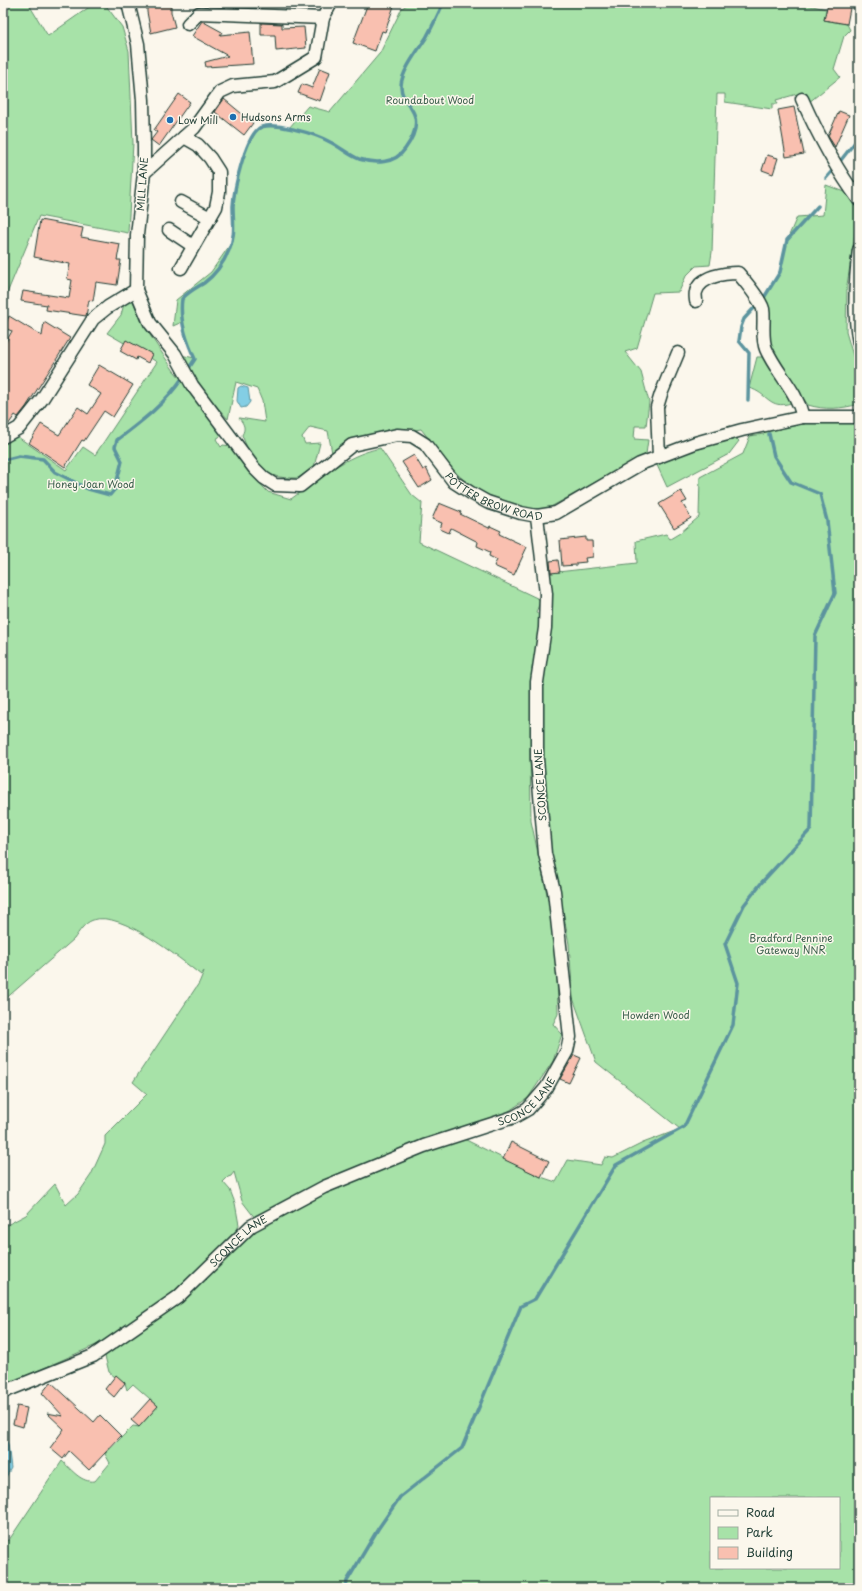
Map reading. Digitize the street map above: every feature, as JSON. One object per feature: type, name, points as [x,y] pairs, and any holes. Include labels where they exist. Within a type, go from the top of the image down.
[{"type":"street","name":"MILL LANE","points":[[128,3],[138,44],[143,107],[144,173],[137,235],[136,290],[150,323],[175,354]]},
{"type":"street","points":[[144,173],[194,128],[220,92],[233,86],[275,82],[316,57],[323,18],[331,3]]},
{"type":"street","points":[[188,24],[199,13],[323,18]]},
{"type":"street","points":[[802,99],[824,146],[833,158],[847,185],[859,200]]},
{"type":"street","points":[[181,268],[216,207],[219,192],[219,172],[210,158],[198,145],[184,136]]},
{"type":"street","points":[[181,202],[210,218]]},
{"type":"street","points":[[169,230],[193,246]]},
{"type":"street","points":[[859,250],[855,284],[856,329],[859,343]]},
{"type":"street","points":[[696,301],[696,292],[699,285],[717,275],[738,274],[763,308],[762,320],[766,347],[773,362],[796,396],[803,417]]},
{"type":"street","points":[[3,437],[19,428],[42,398],[94,319],[108,307],[136,290]]},
{"type":"street","points":[[659,457],[657,407],[678,353]]},
{"type":"street","name":"POTTER BROW ROAD","points":[[175,354],[192,385],[254,468],[264,478],[275,485],[300,486],[352,445],[397,435],[412,436],[425,444],[454,482],[471,493],[487,502],[521,513],[537,516],[556,513],[640,464],[695,442],[803,417],[859,417]]},
{"type":"street","name":"SCONCE LANE","points":[[3,1392],[93,1356],[178,1297],[251,1226],[324,1187],[417,1148],[514,1117],[528,1109],[547,1087],[567,1051],[570,1037],[554,891],[545,854],[537,759],[537,682],[545,628],[546,594],[537,516]]},
{"type":"green space","points":[[3,3],[28,3],[48,36],[95,3],[104,3],[122,27],[129,51],[133,143],[128,233],[39,216],[3,303]]},
{"type":"green space","name":"Roundabout Wood","points":[[410,3],[799,3],[826,9],[824,20],[847,24],[850,30],[844,36],[834,69],[840,77],[808,103],[801,93],[776,100],[778,104],[772,104],[772,109],[725,102],[725,94],[717,94],[712,252],[710,265],[696,266],[686,276],[679,292],[653,293],[637,348],[625,352],[641,372],[649,402],[646,426],[635,426],[634,439],[648,440],[646,454],[547,509],[528,509],[501,501],[472,487],[456,473],[421,429],[379,436],[332,453],[328,431],[310,427],[302,437],[305,444],[320,443],[314,467],[298,478],[272,475],[261,468],[250,453],[242,435],[244,426],[239,418],[265,422],[262,401],[257,389],[236,382],[228,419],[192,379],[180,355],[195,358],[188,343],[182,322],[173,326],[176,300],[211,272],[232,242],[234,235],[233,205],[241,164],[247,146],[258,128],[269,125],[289,128],[308,106],[330,112],[380,53],[402,8]]},
{"type":"green space","points":[[826,185],[845,192],[857,203],[858,213],[847,285],[846,332],[859,376],[859,404],[833,408],[820,408],[808,405],[773,354],[768,336],[765,296],[780,272],[787,240],[797,217],[823,215]]},
{"type":"green space","name":"Honey Joan Wood","points":[[128,289],[142,323],[174,371],[189,388],[222,435],[216,439],[221,447],[223,445],[231,446],[245,468],[268,492],[291,499],[344,462],[355,456],[380,448],[412,495],[422,503],[419,542],[541,600],[536,612],[542,616],[530,750],[531,821],[556,936],[558,1014],[553,1024],[562,1034],[553,1061],[528,1098],[503,1115],[319,1183],[262,1217],[255,1218],[242,1201],[234,1172],[223,1182],[230,1190],[235,1203],[239,1225],[234,1237],[153,1310],[114,1336],[108,1337],[105,1341],[3,1386],[3,1227],[26,1215],[55,1184],[66,1205],[78,1194],[91,1175],[105,1144],[105,1136],[147,1094],[133,1082],[199,983],[204,971],[201,975],[165,947],[119,922],[105,919],[93,920],[84,925],[74,939],[3,1001],[3,442],[15,435],[66,470],[83,447],[95,455],[157,362],[107,333],[121,315]]},
{"type":"green space","points":[[757,357],[763,357],[791,395],[791,403],[784,405],[773,403],[760,393],[749,388]]},
{"type":"green space","points":[[806,423],[859,423],[859,1588],[3,1588],[3,1541],[9,1540],[62,1461],[81,1478],[95,1481],[110,1463],[105,1454],[133,1426],[139,1427],[158,1406],[133,1384],[127,1390],[125,1383],[109,1372],[105,1356],[114,1346],[250,1233],[252,1234],[258,1227],[333,1186],[462,1138],[541,1177],[556,1182],[568,1160],[601,1165],[605,1157],[613,1158],[643,1143],[680,1129],[596,1062],[573,998],[569,944],[560,894],[548,847],[543,789],[540,691],[549,573],[637,563],[636,541],[666,534],[670,539],[680,533],[699,517],[700,477],[743,454],[750,436],[764,434],[764,431]]},
{"type":"green space","points":[[737,439],[739,441],[729,454],[667,487],[656,463],[711,445]]},
{"type":"water","points":[[241,386],[248,388],[250,402],[246,407],[241,408],[237,401],[238,388]]},
{"type":"water","points":[[3,1434],[8,1444],[11,1468],[6,1477],[3,1477]]},
{"type":"building","points":[[368,3],[395,3],[385,32],[382,31],[375,51],[353,43]]},
{"type":"building","points":[[828,3],[851,3],[847,24],[824,20]]},
{"type":"building","points":[[147,4],[171,4],[171,12],[175,27],[151,33]]},
{"type":"building","points":[[202,21],[222,32],[220,35],[250,32],[253,64],[206,67],[205,62],[228,56],[192,36]]},
{"type":"building","points":[[261,23],[282,24],[282,28],[304,27],[306,48],[276,51],[275,35],[261,35]]},
{"type":"building","points":[[320,68],[330,72],[320,101],[298,93],[302,84],[312,88]]},
{"type":"building","points":[[179,94],[190,102],[159,146],[151,140],[157,132],[154,130]]},
{"type":"building","name":"Hudsons Arms","points":[[224,99],[253,123],[244,135],[215,112]]},
{"type":"building","points":[[794,107],[804,154],[786,157],[778,110]]},
{"type":"building","points":[[839,111],[849,115],[835,147],[828,136]]},
{"type":"building","points":[[767,155],[778,158],[773,174],[762,170]]},
{"type":"building","points":[[40,220],[83,228],[81,237],[120,244],[117,260],[121,260],[117,285],[96,282],[93,301],[89,300],[86,316],[46,310],[47,305],[21,301],[23,291],[69,298],[72,280],[67,279],[70,264],[34,257]]},
{"type":"building","points":[[9,316],[42,336],[44,322],[70,338],[26,407],[18,417],[15,415],[8,425],[3,428],[3,347],[12,331],[4,328]]},
{"type":"building","points":[[126,340],[152,354],[148,363],[137,357],[136,360],[120,351]]},
{"type":"building","points":[[99,365],[133,385],[113,417],[104,411],[84,441],[82,440],[65,467],[29,443],[41,424],[59,435],[78,407],[88,414],[101,394],[87,385]]},
{"type":"building","points":[[414,455],[423,470],[426,468],[432,480],[419,488],[402,462]]},
{"type":"building","points":[[681,491],[687,501],[682,503],[691,518],[674,528],[659,504]]},
{"type":"building","points":[[439,503],[461,512],[460,514],[489,528],[490,526],[501,531],[499,534],[527,547],[514,575],[494,566],[497,560],[489,556],[490,552],[477,546],[478,542],[451,528],[449,533],[440,529],[442,523],[432,519]]},
{"type":"building","points":[[586,537],[586,541],[592,541],[593,557],[585,558],[586,562],[576,563],[576,565],[562,566],[560,540]]},
{"type":"building","points":[[558,560],[560,572],[551,573],[550,561]]},
{"type":"building","points":[[574,1055],[581,1058],[569,1083],[560,1079]]},
{"type":"building","points":[[511,1142],[549,1161],[541,1177],[503,1159]]},
{"type":"building","points":[[116,1375],[125,1383],[114,1397],[105,1389]]},
{"type":"building","points":[[51,1382],[94,1422],[100,1415],[121,1436],[89,1470],[69,1451],[63,1459],[50,1448],[64,1429],[47,1413],[63,1416],[42,1393]]},
{"type":"building","points":[[150,1399],[158,1406],[139,1427],[131,1420]]},
{"type":"building","points":[[17,1406],[27,1408],[23,1427],[13,1424]]},
{"type":"waterway","points":[[187,371],[195,359],[182,322],[182,299],[216,272],[229,250],[233,239],[233,206],[236,188],[241,165],[253,135],[258,129],[264,126],[282,127],[305,132],[324,139],[365,161],[384,162],[396,158],[408,145],[413,135],[415,125],[412,110],[402,93],[402,80],[410,61],[426,38],[443,3]]},
{"type":"waterway","points":[[841,160],[859,137]]},
{"type":"waterway","points":[[826,178],[833,170]]},
{"type":"waterway","points":[[748,400],[749,353],[739,341],[741,327],[744,319],[765,296],[780,272],[787,240],[818,206]]},
{"type":"waterway","points":[[3,460],[19,456],[43,459],[55,472],[88,489],[110,495],[115,489],[122,461],[115,447],[117,440],[144,419],[161,403],[183,377]]},
{"type":"waterway","points":[[346,1588],[347,1581],[378,1529],[400,1497],[462,1448],[521,1306],[535,1299],[616,1165],[684,1127],[733,1025],[738,983],[725,944],[744,905],[762,882],[811,829],[815,636],[835,593],[827,521],[820,494],[791,482],[774,456],[769,434]]},
{"type":"place","name":"Hudsons Arms","points":[[233,117]]},
{"type":"place","name":"Low Mill","points":[[170,120]]},
{"type":"park label","name":"Bradford Pennine Gateway NNR","points":[[791,944]]},
{"type":"park label","name":"Howden Wood","points":[[656,1015]]}]
